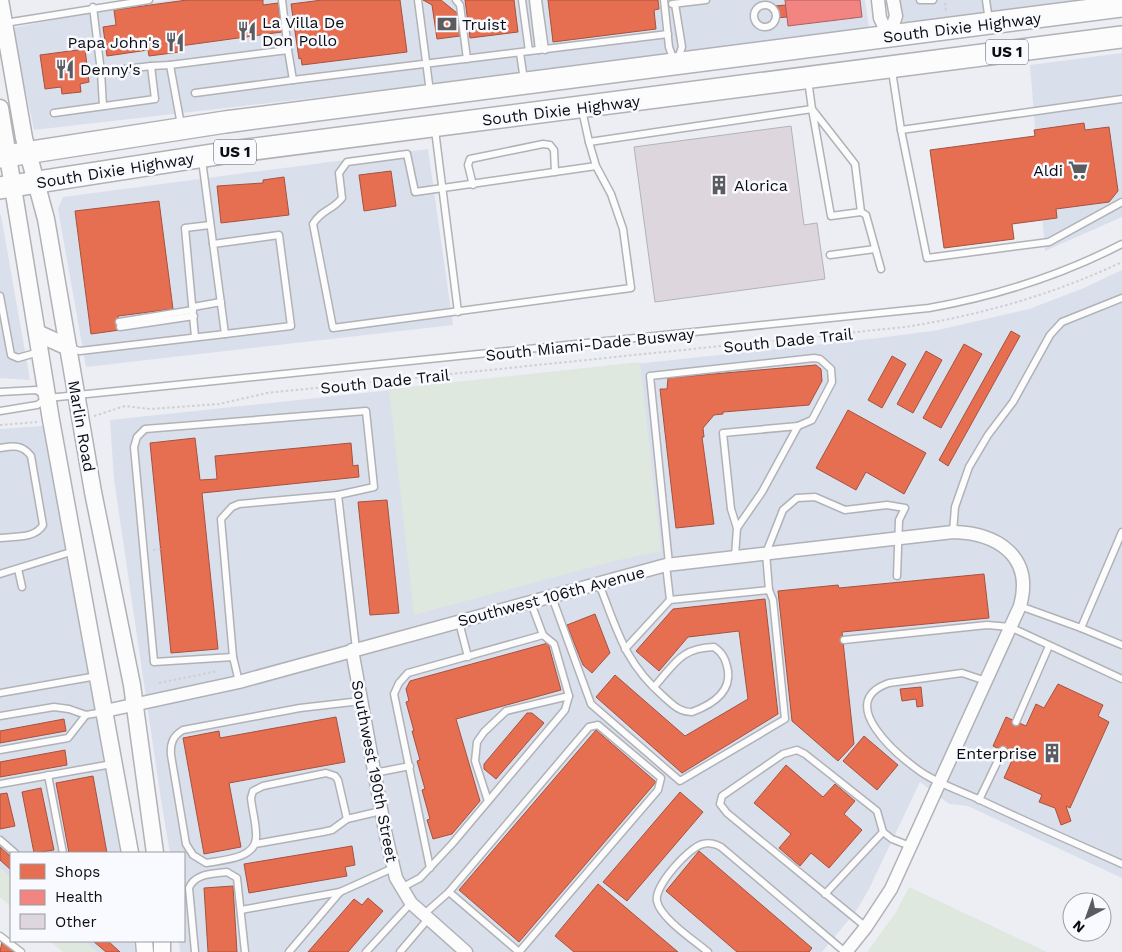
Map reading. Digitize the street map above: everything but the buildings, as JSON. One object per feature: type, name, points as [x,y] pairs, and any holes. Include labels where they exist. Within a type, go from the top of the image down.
[{"type":"highway","name":"South Dixie Highway","points":[[12,155],[182,128],[1122,6]]},
{"type":"highway","points":[[889,37],[892,67]]},
{"type":"highway","name":"South Dixie Highway","points":[[7,187],[202,156],[1122,37]]},
{"type":"highway","points":[[676,64],[679,95]]},
{"type":"highway","points":[[431,96],[434,126]]},
{"type":"street","name":"Marlin Road","points":[[0,0],[4,23],[12,155],[7,187],[37,333],[130,852]]},
{"type":"street","points":[[878,0],[880,18],[889,37]]},
{"type":"street","points":[[889,37],[896,16],[893,0]]},
{"type":"street","name":"Marlin Road","points":[[0,108],[12,155],[36,181],[46,218],[93,492],[135,705],[155,852]]},
{"type":"street","points":[[37,333],[68,348]]},
{"type":"street","points":[[66,499],[93,492]]},
{"type":"street","name":"Southwest 106th Avenue","points":[[105,712],[239,682],[667,564],[734,556],[953,532],[975,532],[1003,546],[1013,556],[1022,574],[1023,595],[1020,606]]},
{"type":"street","points":[[76,550],[103,545]]},
{"type":"street","points":[[845,952],[866,927],[891,888],[1020,606]]},
{"type":"street","name":"Southwest 190th Street","points":[[354,650],[361,701],[393,868],[401,888],[411,903],[466,952]]},
{"type":"lane","points":[[4,23],[94,7],[149,0]]},
{"type":"lane","points":[[282,0],[293,80]]},
{"type":"lane","points":[[418,0],[431,96]]},
{"type":"lane","points":[[456,0],[460,5],[467,59]]},
{"type":"lane","points":[[522,0],[530,52]]},
{"type":"lane","points":[[533,0],[542,50]]},
{"type":"lane","points":[[538,0],[542,50]]},
{"type":"lane","points":[[676,64],[669,47],[665,3],[675,4],[706,0]]},
{"type":"lane","points":[[920,0],[933,0]]},
{"type":"lane","points":[[986,0],[989,24]]},
{"type":"lane","points":[[675,4],[682,47],[676,64]]},
{"type":"lane","points":[[94,7],[103,106]]},
{"type":"lane","points":[[195,93],[668,34]]},
{"type":"lane","points":[[101,72],[288,50]]},
{"type":"lane","points":[[520,53],[524,84]]},
{"type":"lane","points":[[170,65],[182,128]]},
{"type":"lane","points":[[54,113],[155,99],[151,66]]},
{"type":"lane","points":[[892,67],[901,130],[927,258],[1049,242],[1122,202]]},
{"type":"lane","points":[[808,78],[831,216],[861,212],[866,215],[881,269]]},
{"type":"lane","points":[[901,130],[1122,99]]},
{"type":"lane","points":[[582,107],[596,166],[611,194],[623,229],[631,288],[333,328],[313,224],[319,214],[336,206],[342,198],[339,173],[348,162],[407,154],[415,192],[596,166]]},
{"type":"lane","points":[[589,142],[812,109]]},
{"type":"lane","points":[[812,109],[855,164],[861,212]]},
{"type":"lane","points":[[434,126],[458,312]]},
{"type":"lane","points":[[473,184],[468,165],[470,159],[543,144],[550,145],[554,150],[555,172]]},
{"type":"lane","points":[[202,156],[225,334]]},
{"type":"lane","points":[[195,337],[186,228],[210,225]]},
{"type":"lane","points":[[68,348],[80,351],[291,326],[279,234],[213,244]]},
{"type":"lane","name":"South Miami-Dade Busway","points":[[0,411],[37,405],[48,398],[912,310],[968,300],[1021,286],[1074,266],[1122,244]]},
{"type":"lane","points":[[830,255],[875,249]]},
{"type":"lane","points":[[0,296],[3,326],[13,357],[18,358],[40,352]]},
{"type":"lane","points":[[953,532],[954,507],[970,466],[980,446],[1013,402],[1050,335],[1062,322],[1122,298]]},
{"type":"lane","points":[[119,325],[193,311],[221,302]]},
{"type":"lane","points":[[670,600],[650,376],[814,358],[820,359],[831,369],[832,382],[812,420],[798,426],[723,433],[730,509],[737,528],[734,556]]},
{"type":"lane","name":"South Miami-Dade Busway","points":[[0,392],[39,390],[48,398]]},
{"type":"lane","points":[[232,657],[154,662],[134,447],[137,437],[144,429],[366,411],[374,487],[338,495],[239,504],[232,507],[221,519],[232,657],[239,682]]},
{"type":"lane","points":[[737,528],[762,492],[798,426]]},
{"type":"lane","points":[[0,448],[17,446],[27,451],[31,456],[43,524],[34,533],[0,538]]},
{"type":"lane","points":[[338,495],[354,650]]},
{"type":"lane","points":[[552,597],[591,704],[680,781],[785,719],[773,600],[769,590],[766,553],[783,510],[791,501],[802,496],[815,497],[845,510],[887,505],[905,508],[899,520],[897,576]]},
{"type":"lane","points":[[1081,628],[1122,532]]},
{"type":"lane","points":[[0,574],[76,550]]},
{"type":"lane","points":[[18,569],[22,587]]},
{"type":"lane","points":[[599,584],[625,650],[636,669],[654,688],[679,710],[692,712],[726,690],[729,680],[727,663],[714,647],[693,649],[682,656],[654,688]]},
{"type":"lane","points":[[625,650],[670,600],[769,590]]},
{"type":"lane","points":[[401,888],[420,878],[430,868],[560,717],[569,696],[554,644],[543,635],[531,603]]},
{"type":"lane","points":[[1020,606],[1122,645]]},
{"type":"lane","points":[[459,622],[468,657]]},
{"type":"lane","points":[[844,640],[987,624],[1010,627],[1122,679]]},
{"type":"lane","points":[[430,868],[394,694],[398,683],[408,673],[543,635]]},
{"type":"lane","points":[[1016,722],[1049,646]]},
{"type":"lane","points":[[986,681],[962,673],[878,686],[867,702],[870,722],[882,737],[921,772],[1122,864]]},
{"type":"lane","points":[[0,693],[98,676]]},
{"type":"lane","points":[[488,801],[475,761],[477,742],[484,732],[506,712],[569,696]]},
{"type":"lane","points":[[361,701],[300,708],[183,730],[174,738],[171,755],[186,844],[193,855],[206,863],[240,856],[255,844],[332,830],[346,819],[381,811]]},
{"type":"lane","points":[[0,716],[54,707],[70,709],[86,716],[105,712]]},
{"type":"lane","points":[[0,750],[68,738],[86,716]]},
{"type":"lane","points":[[400,952],[425,917],[589,727],[598,725],[661,778],[658,790],[519,952],[448,892]]},
{"type":"lane","points":[[866,927],[727,812],[720,804],[724,792],[783,754],[797,750],[805,754],[877,811],[883,832],[910,846]]},
{"type":"lane","points":[[979,800],[1003,750]]},
{"type":"lane","points":[[0,784],[114,763]]},
{"type":"lane","points":[[374,773],[410,766]]},
{"type":"lane","points":[[255,844],[256,836],[251,798],[253,791],[264,786],[326,773],[332,774],[340,785],[346,819]]},
{"type":"lane","points":[[48,775],[63,852]]},
{"type":"lane","points":[[826,894],[883,832]]},
{"type":"lane","points":[[0,840],[14,852]]},
{"type":"lane","points":[[708,952],[667,918],[657,903],[656,897],[661,884],[689,851],[705,843],[713,843],[722,847],[845,952]]},
{"type":"lane","points":[[242,910],[340,892],[393,868]]},
{"type":"lane","points":[[195,952],[189,888],[193,880],[197,878],[231,872],[237,878],[242,910],[245,952]]},
{"type":"lane","points":[[288,952],[340,892]]},
{"type":"lane","points":[[366,952],[411,903]]},
{"type":"lane","points":[[0,936],[21,952]]},
{"type":"path","points":[[945,4],[946,12]]},
{"type":"path","name":"South Dade Trail","points":[[89,416],[126,406],[150,409],[219,404],[267,392],[905,327],[966,316],[1019,303],[1074,284],[1122,262]]},
{"type":"path","points":[[0,425],[42,422]]},
{"type":"path","points":[[159,683],[218,671]]},
{"type":"shaded area","points":[[172,0],[865,0],[869,28],[662,58],[34,130],[12,28],[111,8]]},
{"type":"shaded area","points":[[897,0],[1092,0],[902,29]]},
{"type":"shaded area","points":[[1122,53],[1122,217],[1045,251],[1030,65]]},
{"type":"shaded area","points":[[428,149],[453,325],[86,367],[58,209],[63,197]]},
{"type":"shaded area","points":[[1,215],[30,380],[0,378]]},
{"type":"shaded area","points":[[1122,270],[1122,878],[968,806],[949,804],[920,782],[868,891],[856,911],[822,952],[180,952],[179,942],[185,942],[185,852],[170,852],[114,479],[110,420],[879,338],[938,330],[1029,309],[1084,288]]},
{"type":"shaded area","points":[[640,362],[661,551],[614,561],[414,615],[389,389]]},
{"type":"shaded area","points":[[43,426],[63,497],[120,852],[10,852],[10,877],[0,868],[0,429]]},
{"type":"shaded area","points":[[0,868],[10,877],[10,906],[0,897]]},
{"type":"shaded area","points":[[909,887],[1047,952],[867,952],[896,912]]},
{"type":"shaded area","points":[[51,942],[85,942],[97,952],[63,952]]},
{"type":"shaded area","points":[[85,942],[134,942],[135,952],[97,952]]},
{"type":"place","name":"Truist","points":[[447,24]]},
{"type":"place","name":"La Villa De Don Pollo","points":[[247,31]]},
{"type":"place","name":"Papa John's","points":[[175,42]]},
{"type":"place","name":"Denny's","points":[[65,69]]},
{"type":"place","name":"Aldi","points":[[1078,170]]},
{"type":"place","name":"Alorica","points":[[719,185]]},
{"type":"place","name":"Enterprise","points":[[1052,753]]}]
